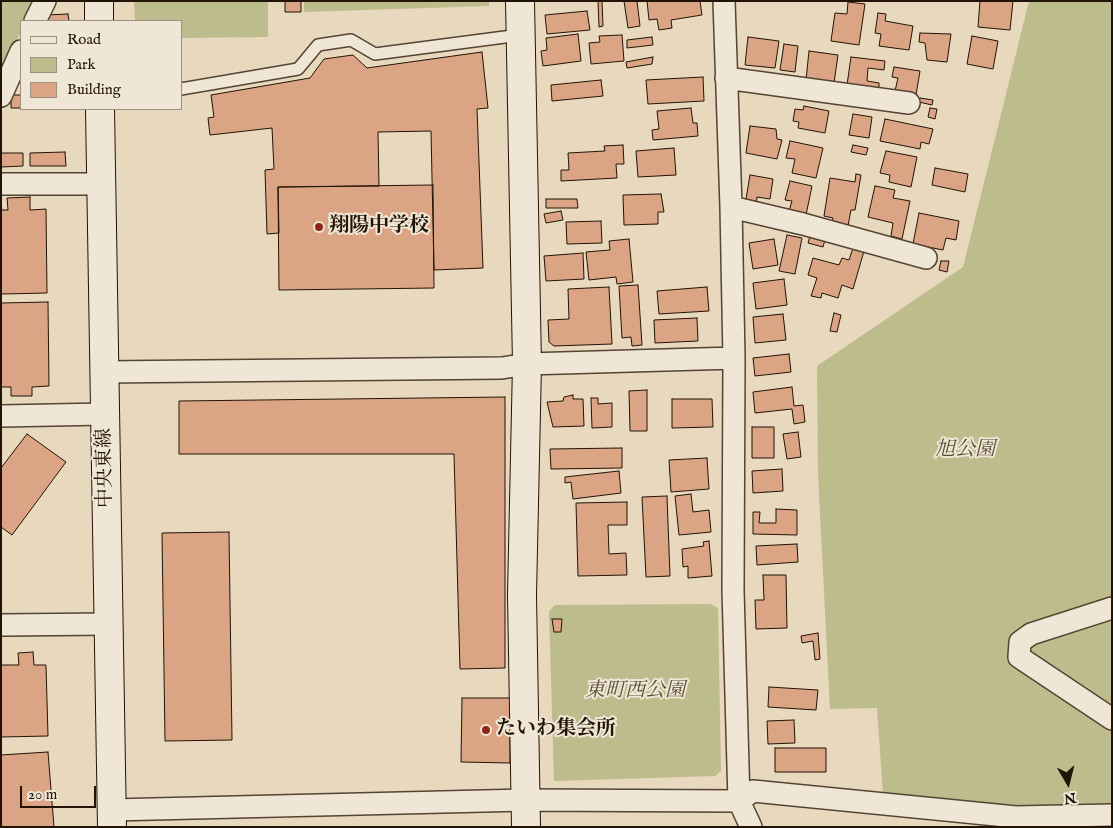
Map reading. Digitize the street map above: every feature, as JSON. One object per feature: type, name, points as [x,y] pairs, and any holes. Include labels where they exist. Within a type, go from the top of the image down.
[{"type":"street","points":[[36,20],[45,1]]},
{"type":"street","points":[[99,1],[99,20]]},
{"type":"street","points":[[520,1],[527,364],[522,595],[526,827]]},
{"type":"street","points":[[724,1],[734,358],[733,590],[739,801],[750,827]]},
{"type":"street","points":[[1,96],[20,53]]},
{"type":"street","points":[[726,78],[909,103]]},
{"type":"street","name":"中央東線","points":[[100,110],[112,818]]},
{"type":"street","points":[[1,184],[102,184]]},
{"type":"street","points":[[731,207],[803,224],[926,258]]},
{"type":"street","points":[[104,372],[502,368],[527,364],[734,358]]},
{"type":"street","points":[[1,416],[105,414]]},
{"type":"street","points":[[1112,608],[1031,634],[1020,642],[1019,657],[1112,719]]},
{"type":"street","points":[[1,625],[108,624]]},
{"type":"street","points":[[112,818],[526,800],[739,801],[753,791],[1016,817],[1112,815]]},
{"type":"lane","points":[[182,89],[298,68],[318,45],[326,43],[351,40],[375,54],[520,35]]},
{"type":"green space","points":[[1,1],[34,1],[25,20],[20,20],[20,33],[1,76]]},
{"type":"green space","points":[[134,1],[268,1],[268,37],[182,38],[182,20],[135,20]]},
{"type":"green space","points":[[304,1],[489,1],[489,6],[304,12]]},
{"type":"green space","name":"旭公園","points":[[1029,1],[1112,1],[1112,808],[1056,811],[883,795],[877,708],[830,709],[818,475],[817,366],[963,267]]},
{"type":"green space","name":"東町西公園","points":[[710,604],[718,608],[721,771],[715,776],[554,781],[549,611],[555,605]]},
{"type":"building","points":[[285,1],[301,1],[301,12],[285,12]]},
{"type":"building","points":[[598,1],[602,1],[603,26],[599,27]]},
{"type":"building","points":[[624,1],[637,1],[640,26],[628,28]]},
{"type":"building","points":[[647,1],[700,1],[702,15],[671,20],[672,28],[659,30],[657,19],[649,20]]},
{"type":"building","points":[[980,1],[1013,1],[1010,30],[978,27]]},
{"type":"building","points":[[848,2],[865,4],[859,45],[831,41],[835,13],[847,14]]},
{"type":"building","points":[[587,11],[590,30],[547,34],[545,15]]},
{"type":"building","points":[[878,13],[886,14],[885,21],[913,26],[909,50],[879,46],[881,34],[875,33]]},
{"type":"building","points":[[68,14],[69,20],[46,20],[46,15]]},
{"type":"building","points":[[920,33],[951,34],[947,62],[927,60],[925,43],[919,42]]},
{"type":"building","points":[[578,34],[581,61],[543,66],[541,51],[547,50],[546,38]]},
{"type":"building","points":[[622,35],[624,61],[591,64],[589,43],[600,42],[599,36]]},
{"type":"building","points":[[972,36],[998,41],[993,69],[967,64]]},
{"type":"building","points":[[652,37],[653,45],[627,48],[627,40]]},
{"type":"building","points":[[748,37],[779,41],[775,68],[745,65]]},
{"type":"building","points":[[784,44],[798,46],[795,72],[780,70]]},
{"type":"building","points":[[809,51],[838,55],[834,83],[806,80]]},
{"type":"building","points":[[482,52],[488,108],[477,109],[483,268],[434,270],[431,131],[378,132],[379,186],[278,187],[279,233],[267,234],[265,170],[274,169],[272,128],[210,135],[208,118],[214,117],[211,95],[310,78],[324,59],[353,55],[367,68]]},
{"type":"building","points":[[653,57],[652,64],[627,68],[626,62]]},
{"type":"building","points":[[851,57],[885,61],[884,70],[868,68],[867,81],[879,83],[879,90],[847,85]]},
{"type":"building","points":[[894,67],[920,71],[916,95],[895,91],[898,78],[892,77]]},
{"type":"building","points":[[703,77],[704,101],[648,104],[646,80]]},
{"type":"building","points":[[601,80],[603,96],[552,101],[551,85]]},
{"type":"building","points":[[11,95],[20,95],[20,108],[11,108]]},
{"type":"building","points":[[920,98],[933,100],[932,105],[919,102]]},
{"type":"building","points":[[804,106],[829,111],[825,133],[798,128],[799,122],[793,121],[795,109],[803,110]]},
{"type":"building","points":[[691,108],[693,123],[697,123],[698,136],[653,140],[652,130],[659,129],[657,111]]},
{"type":"building","points":[[930,108],[937,109],[935,119],[928,117]]},
{"type":"building","points":[[853,114],[872,117],[869,138],[849,135]]},
{"type":"building","points":[[885,119],[933,129],[929,144],[921,142],[920,149],[880,141]]},
{"type":"building","points":[[750,126],[776,129],[777,139],[782,140],[777,159],[746,153]]},
{"type":"building","points":[[790,141],[823,148],[816,178],[792,173],[795,159],[786,158]]},
{"type":"building","points":[[623,145],[624,164],[616,164],[617,178],[561,181],[561,170],[569,170],[568,153],[605,151],[604,146]]},
{"type":"building","points":[[853,145],[868,148],[866,155],[851,152]]},
{"type":"building","points":[[674,148],[676,175],[638,177],[636,151]]},
{"type":"building","points":[[886,151],[917,157],[911,187],[889,182],[890,175],[880,173]]},
{"type":"building","points":[[65,152],[66,166],[30,166],[30,153]]},
{"type":"building","points":[[1,153],[23,153],[23,166],[1,167]]},
{"type":"building","points":[[935,168],[968,174],[965,192],[932,185]]},
{"type":"building","points":[[856,174],[861,175],[855,210],[851,210],[848,226],[832,223],[833,218],[824,216],[830,178],[855,182]]},
{"type":"building","points":[[750,175],[773,179],[770,199],[757,197],[756,207],[745,205]]},
{"type":"building","points":[[790,181],[812,186],[806,215],[789,211],[792,201],[785,200]]},
{"type":"building","points":[[433,185],[434,288],[279,290],[278,187]]},
{"type":"building","points":[[875,186],[895,190],[893,198],[910,201],[902,239],[891,236],[893,223],[868,217]]},
{"type":"building","points":[[661,194],[664,212],[658,212],[658,224],[624,225],[623,195]]},
{"type":"building","points":[[30,197],[30,210],[46,209],[47,293],[1,294],[1,210],[8,210],[7,198]]},
{"type":"building","points":[[546,199],[577,199],[578,208],[546,208]]},
{"type":"building","points":[[561,211],[563,220],[546,223],[544,214]]},
{"type":"building","points":[[919,213],[959,221],[956,240],[946,238],[943,250],[913,244]]},
{"type":"building","points":[[601,221],[602,243],[567,244],[566,222]]},
{"type":"building","points":[[787,235],[802,238],[795,274],[779,271]]},
{"type":"building","points":[[810,236],[825,240],[823,247],[808,243]]},
{"type":"building","points":[[629,239],[633,282],[617,284],[616,277],[589,280],[586,252],[610,250],[609,241]]},
{"type":"building","points":[[774,239],[778,265],[753,269],[749,243]]},
{"type":"building","points":[[853,248],[864,251],[853,289],[842,285],[838,298],[822,293],[821,298],[811,296],[817,278],[808,275],[813,258],[839,265],[842,258],[849,260]]},
{"type":"building","points":[[583,253],[584,279],[546,281],[544,256]]},
{"type":"building","points":[[941,261],[949,261],[947,272],[939,270]]},
{"type":"building","points":[[784,279],[787,305],[756,309],[753,283]]},
{"type":"building","points":[[638,285],[642,345],[632,346],[631,337],[622,338],[619,286]]},
{"type":"building","points":[[609,287],[612,344],[554,346],[549,342],[548,320],[569,319],[568,289]]},
{"type":"building","points":[[707,287],[709,311],[659,314],[657,291]]},
{"type":"building","points":[[48,302],[49,386],[32,387],[32,396],[11,396],[11,387],[1,387],[1,303]]},
{"type":"building","points":[[834,313],[841,315],[837,332],[830,331]]},
{"type":"building","points":[[783,314],[786,340],[755,343],[753,317]]},
{"type":"building","points":[[697,318],[698,341],[655,343],[654,320]]},
{"type":"building","points":[[789,354],[791,372],[755,376],[753,358]]},
{"type":"building","points":[[792,387],[794,406],[803,405],[805,422],[794,424],[792,409],[755,413],[753,392]]},
{"type":"building","points":[[647,390],[647,431],[630,431],[629,391]]},
{"type":"building","points":[[573,395],[573,399],[583,399],[584,426],[553,427],[547,402],[563,401],[564,397]]},
{"type":"building","points":[[505,397],[505,668],[460,669],[454,454],[179,454],[179,401]]},
{"type":"building","points":[[591,398],[598,398],[598,404],[612,403],[612,427],[592,428]]},
{"type":"building","points":[[672,399],[712,399],[713,427],[672,428]]},
{"type":"building","points":[[752,427],[774,427],[774,458],[752,458]]},
{"type":"building","points":[[798,432],[801,457],[787,459],[783,434]]},
{"type":"building","points":[[27,434],[66,462],[12,535],[1,527],[1,468]]},
{"type":"building","points":[[622,448],[622,468],[551,469],[550,449]]},
{"type":"building","points":[[707,458],[709,489],[671,492],[669,460]]},
{"type":"building","points":[[782,469],[783,491],[753,493],[752,471]]},
{"type":"building","points":[[619,471],[621,493],[573,499],[571,482],[565,483],[565,477]]},
{"type":"building","points":[[691,494],[693,512],[709,510],[711,532],[679,535],[675,496]]},
{"type":"building","points":[[667,496],[670,576],[646,577],[642,497]]},
{"type":"building","points":[[627,502],[627,525],[608,525],[609,554],[626,553],[627,575],[578,576],[576,503]]},
{"type":"building","points":[[776,509],[797,510],[797,535],[753,534],[753,512],[760,512],[759,523],[776,523]]},
{"type":"building","points":[[229,532],[232,740],[165,741],[162,533]]},
{"type":"building","points":[[709,541],[712,576],[688,578],[688,566],[683,567],[682,549],[704,546],[703,542]]},
{"type":"building","points":[[797,544],[798,562],[757,565],[756,546]]},
{"type":"building","points":[[763,575],[786,575],[787,628],[756,629],[755,600],[764,600]]},
{"type":"building","points":[[552,619],[562,619],[561,632],[554,632]]},
{"type":"building","points":[[818,633],[820,659],[815,660],[813,641],[802,643],[801,636]]},
{"type":"building","points":[[33,652],[34,665],[46,665],[48,736],[1,737],[1,665],[19,665],[18,653]]},
{"type":"building","points":[[769,687],[818,690],[816,710],[768,707]]},
{"type":"building","name":"たいわ集会所","points":[[462,698],[510,698],[510,763],[461,762]]},
{"type":"building","points":[[794,720],[795,743],[768,744],[767,721]]},
{"type":"building","points":[[775,748],[826,748],[826,772],[775,772]]},
{"type":"building","points":[[48,752],[54,827],[1,827],[1,755]]},
{"type":"place","name":"翔陽中学校","points":[[319,227]]},
{"type":"place","name":"たいわ集会所","points":[[486,730]]}]
